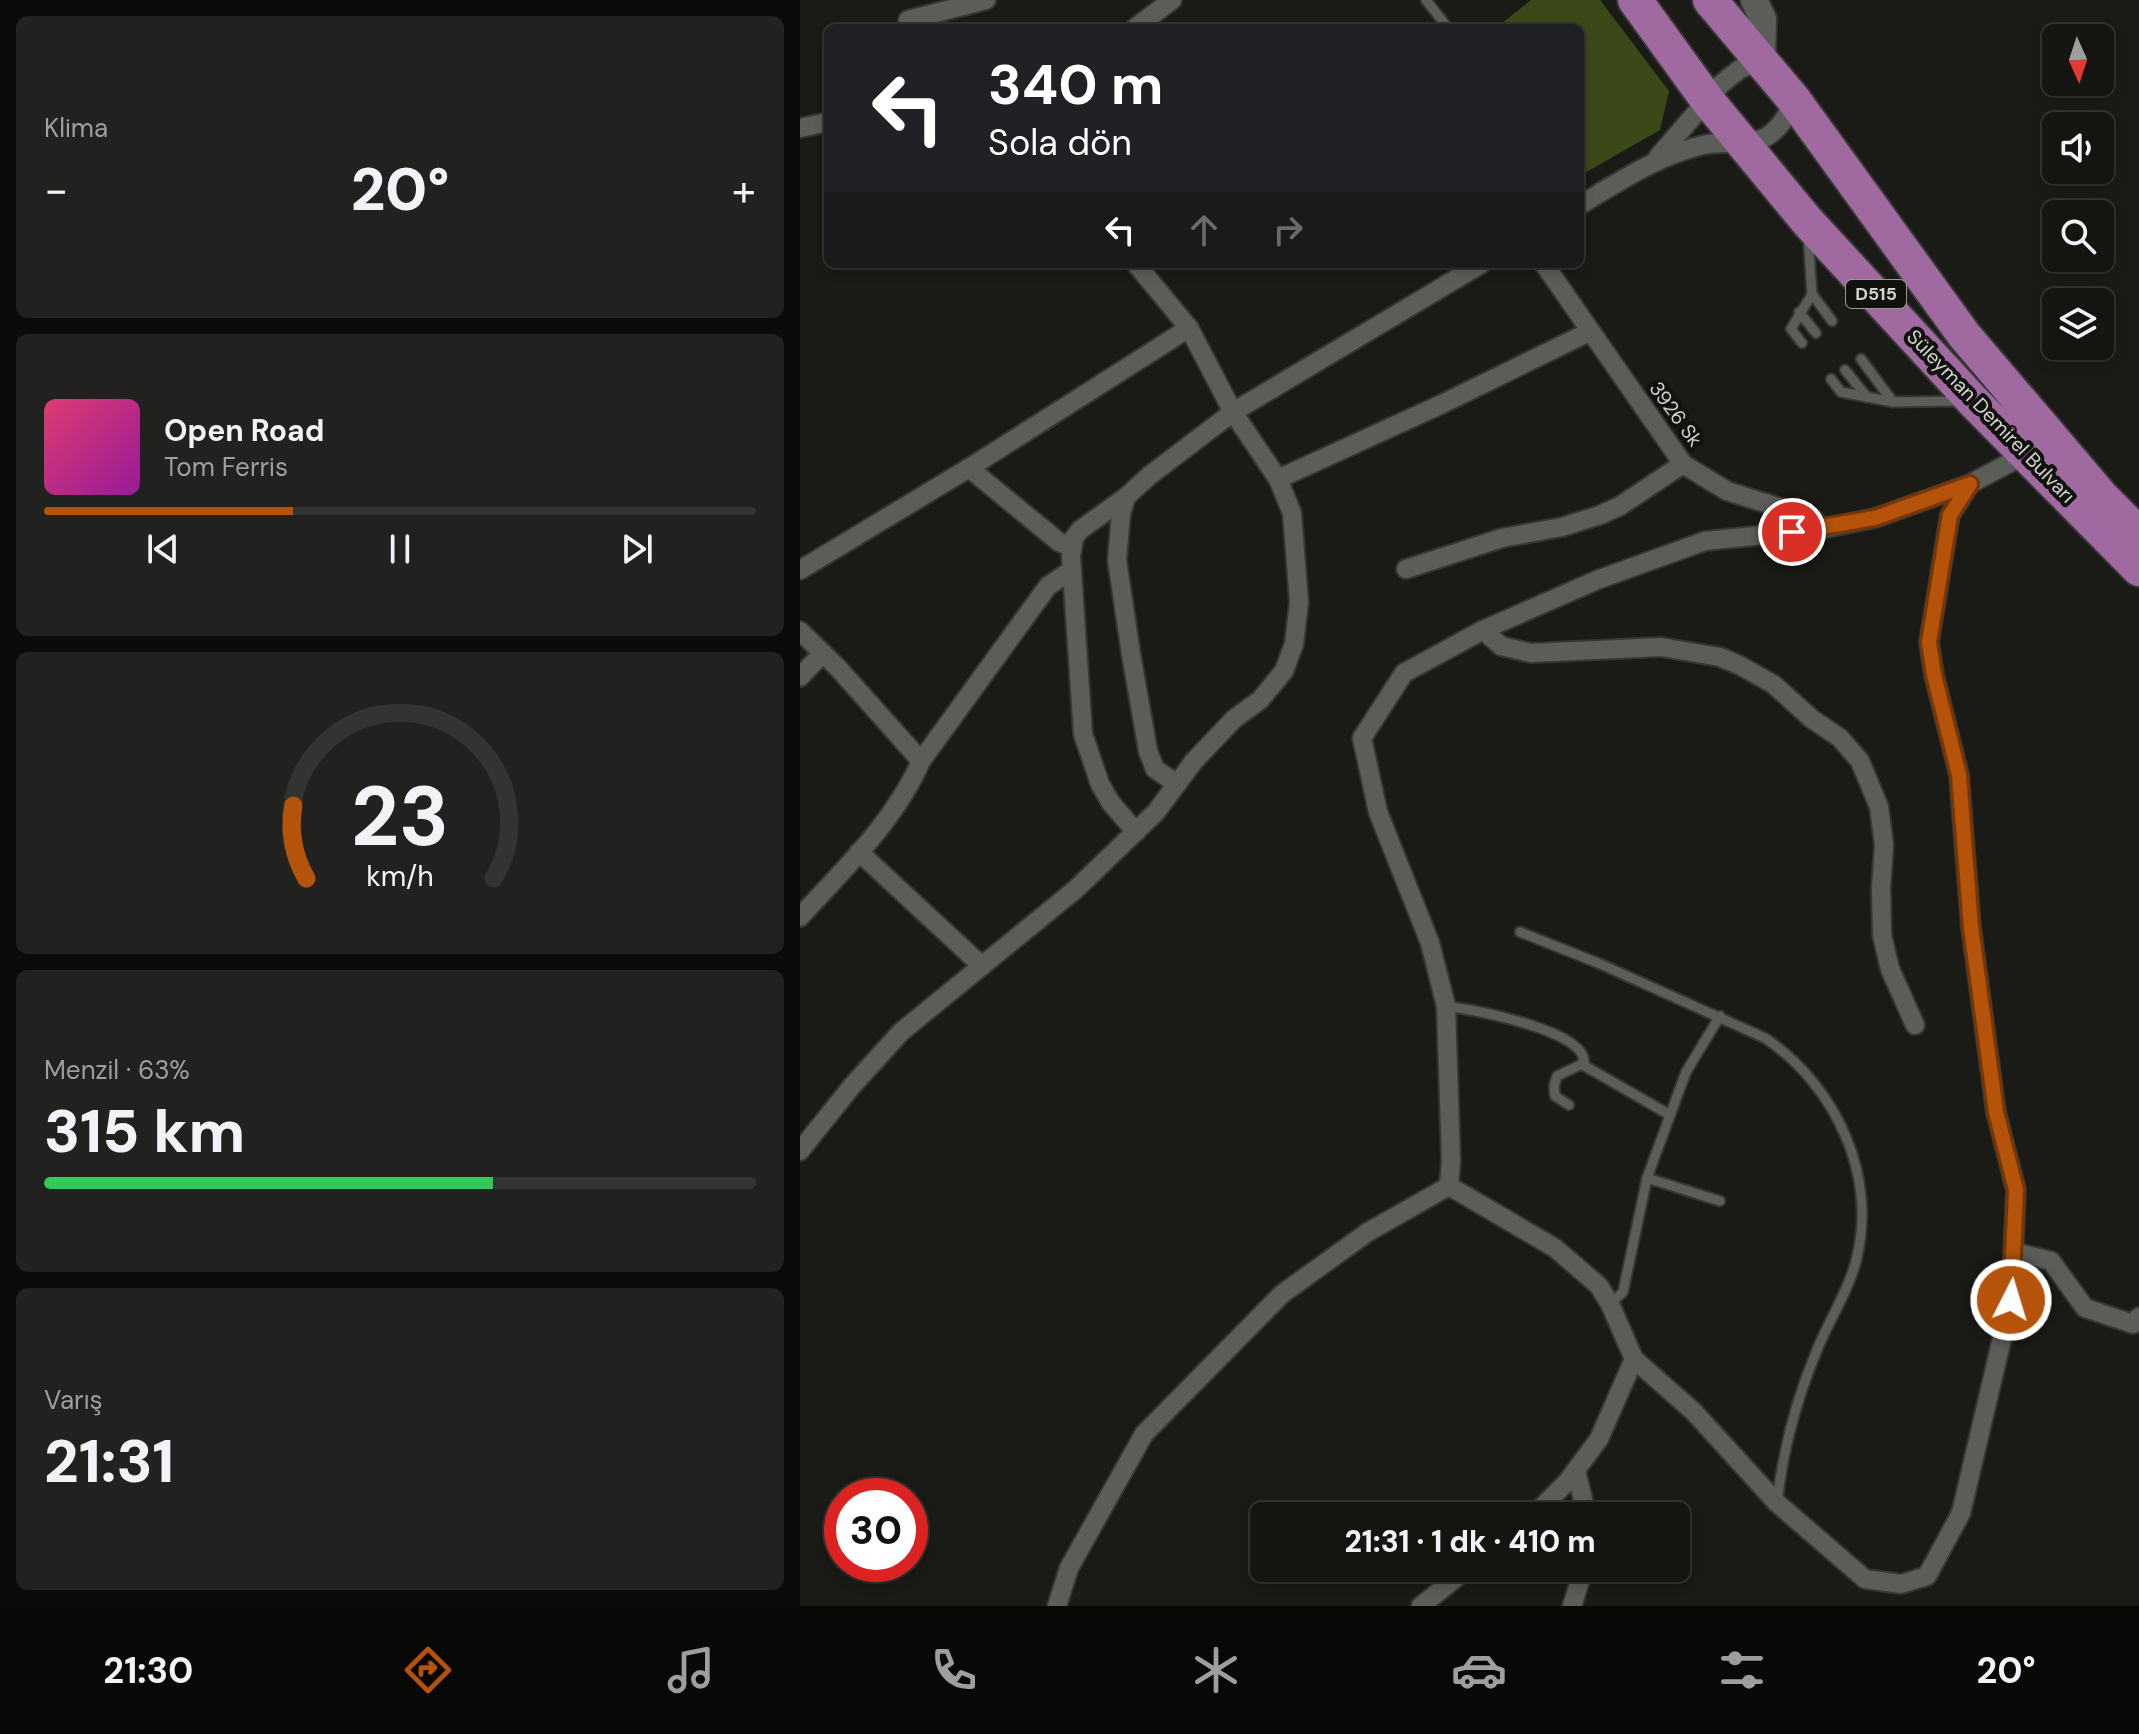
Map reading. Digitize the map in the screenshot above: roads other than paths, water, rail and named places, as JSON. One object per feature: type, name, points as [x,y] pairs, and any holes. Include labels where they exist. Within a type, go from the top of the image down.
[{"type":"highway","name":"Süleyman Demirel Bulvarı","points":[[1635,0],[1708,101],[1807,221],[1973,401],[2139,569]]},
{"type":"highway","name":"Süleyman Demirel Bulvarı","points":[[1710,0],[1794,100],[1964,335],[2102,497],[2139,534]]},
{"type":"street","points":[[908,20],[986,0]]},
{"type":"street","points":[[1140,24],[1172,0]]},
{"type":"street","points":[[1657,160],[1721,84],[1740,69],[1762,61],[1763,19],[1754,0]]},
{"type":"street","points":[[1584,199],[1657,160],[1706,144],[1742,144],[1765,138],[1784,121],[1794,100]]},
{"type":"street","points":[[800,128],[824,123]]},
{"type":"street","points":[[800,1151],[852,1086],[901,1032],[1076,889],[1156,812],[1194,761],[1234,719],[1260,700],[1284,671],[1294,644],[1299,602],[1292,513],[1278,479],[1233,412],[1189,328],[1139,268]]},
{"type":"street","points":[[1136,832],[1111,803],[1100,784],[1083,734],[1072,570],[1074,538],[1086,523],[1126,497],[1233,412],[1474,268]]},
{"type":"street","name":"3926 Sk","points":[[1547,268],[1683,464],[1727,491],[1813,518],[1821,529]]},
{"type":"street","points":[[800,570],[969,468],[1189,328]]},
{"type":"street","points":[[1278,479],[1589,332]]},
{"type":"street","points":[[1449,1186],[1451,1161],[1446,1006],[1430,943],[1378,812],[1362,738],[1404,673],[1483,630],[1597,580],[1705,541],[1821,529],[1875,518],[1970,484],[2026,454]]},
{"type":"street","points":[[1406,569],[1502,538],[1562,527],[1600,515],[1620,506],[1683,464]]},
{"type":"street","points":[[969,468],[1059,542],[1072,547]]},
{"type":"street","points":[[1449,1186],[1555,1248],[1599,1286],[1634,1359],[1694,1412],[1777,1503],[1865,1579],[1901,1584],[1927,1576],[1961,1513],[2011,1300],[2015,1252],[2016,1190],[1996,1112],[1973,943],[1959,775],[1929,642],[1950,515],[1970,484]]},
{"type":"street","points":[[1126,497],[1121,514],[1117,560],[1148,751],[1155,769],[1177,784]]},
{"type":"street","points":[[800,917],[859,852],[895,806],[913,780],[921,761],[1048,586],[1072,570]]},
{"type":"street","points":[[1483,630],[1501,646],[1531,653],[1661,647],[1720,657],[1773,684],[1802,711],[1840,738],[1860,761],[1879,807],[1884,845],[1882,935],[1890,969],[1915,1025]]},
{"type":"street","points":[[800,631],[921,761]]},
{"type":"street","points":[[800,677],[823,653]]},
{"type":"street","points":[[859,852],[982,966]]},
{"type":"street","points":[[1057,1606],[1069,1568],[1144,1434],[1282,1294],[1368,1232],[1449,1186]]},
{"type":"street","points":[[2015,1252],[2051,1261],[2085,1308],[2133,1324],[2139,1317]]},
{"type":"street","points":[[1546,1502],[1576,1471],[1599,1439],[1634,1359]]},
{"type":"street","points":[[1576,1471],[1584,1502]]},
{"type":"street","points":[[1421,1606],[1451,1582]]},
{"type":"street","points":[[1572,1606],[1580,1582]]},
{"type":"lane","points":[[1426,0],[1445,24]]},
{"type":"lane","points":[[1807,221],[1812,294],[1832,321]]},
{"type":"lane","points":[[1802,343],[1791,329],[1812,294]]},
{"type":"lane","points":[[1799,312],[1816,333]]},
{"type":"lane","points":[[1861,359],[1893,402]]},
{"type":"lane","points":[[1845,370],[1867,397]]},
{"type":"lane","points":[[1831,379],[1841,392],[1893,402],[1973,401]]},
{"type":"lane","points":[[1520,932],[1765,1038],[1786,1053],[1810,1078],[1843,1129],[1860,1192],[1861,1221],[1856,1260],[1797,1403],[1784,1452],[1777,1503]]},
{"type":"lane","points":[[1446,1006],[1491,1013],[1565,1038],[1583,1055],[1583,1065]]},
{"type":"lane","points":[[1610,1304],[1623,1292],[1647,1178],[1686,1072],[1720,1016]]},
{"type":"lane","points":[[1569,1105],[1555,1096],[1555,1081],[1557,1076],[1583,1065]]},
{"type":"lane","points":[[1583,1065],[1670,1115]]},
{"type":"lane","points":[[1647,1178],[1720,1201]]}]
